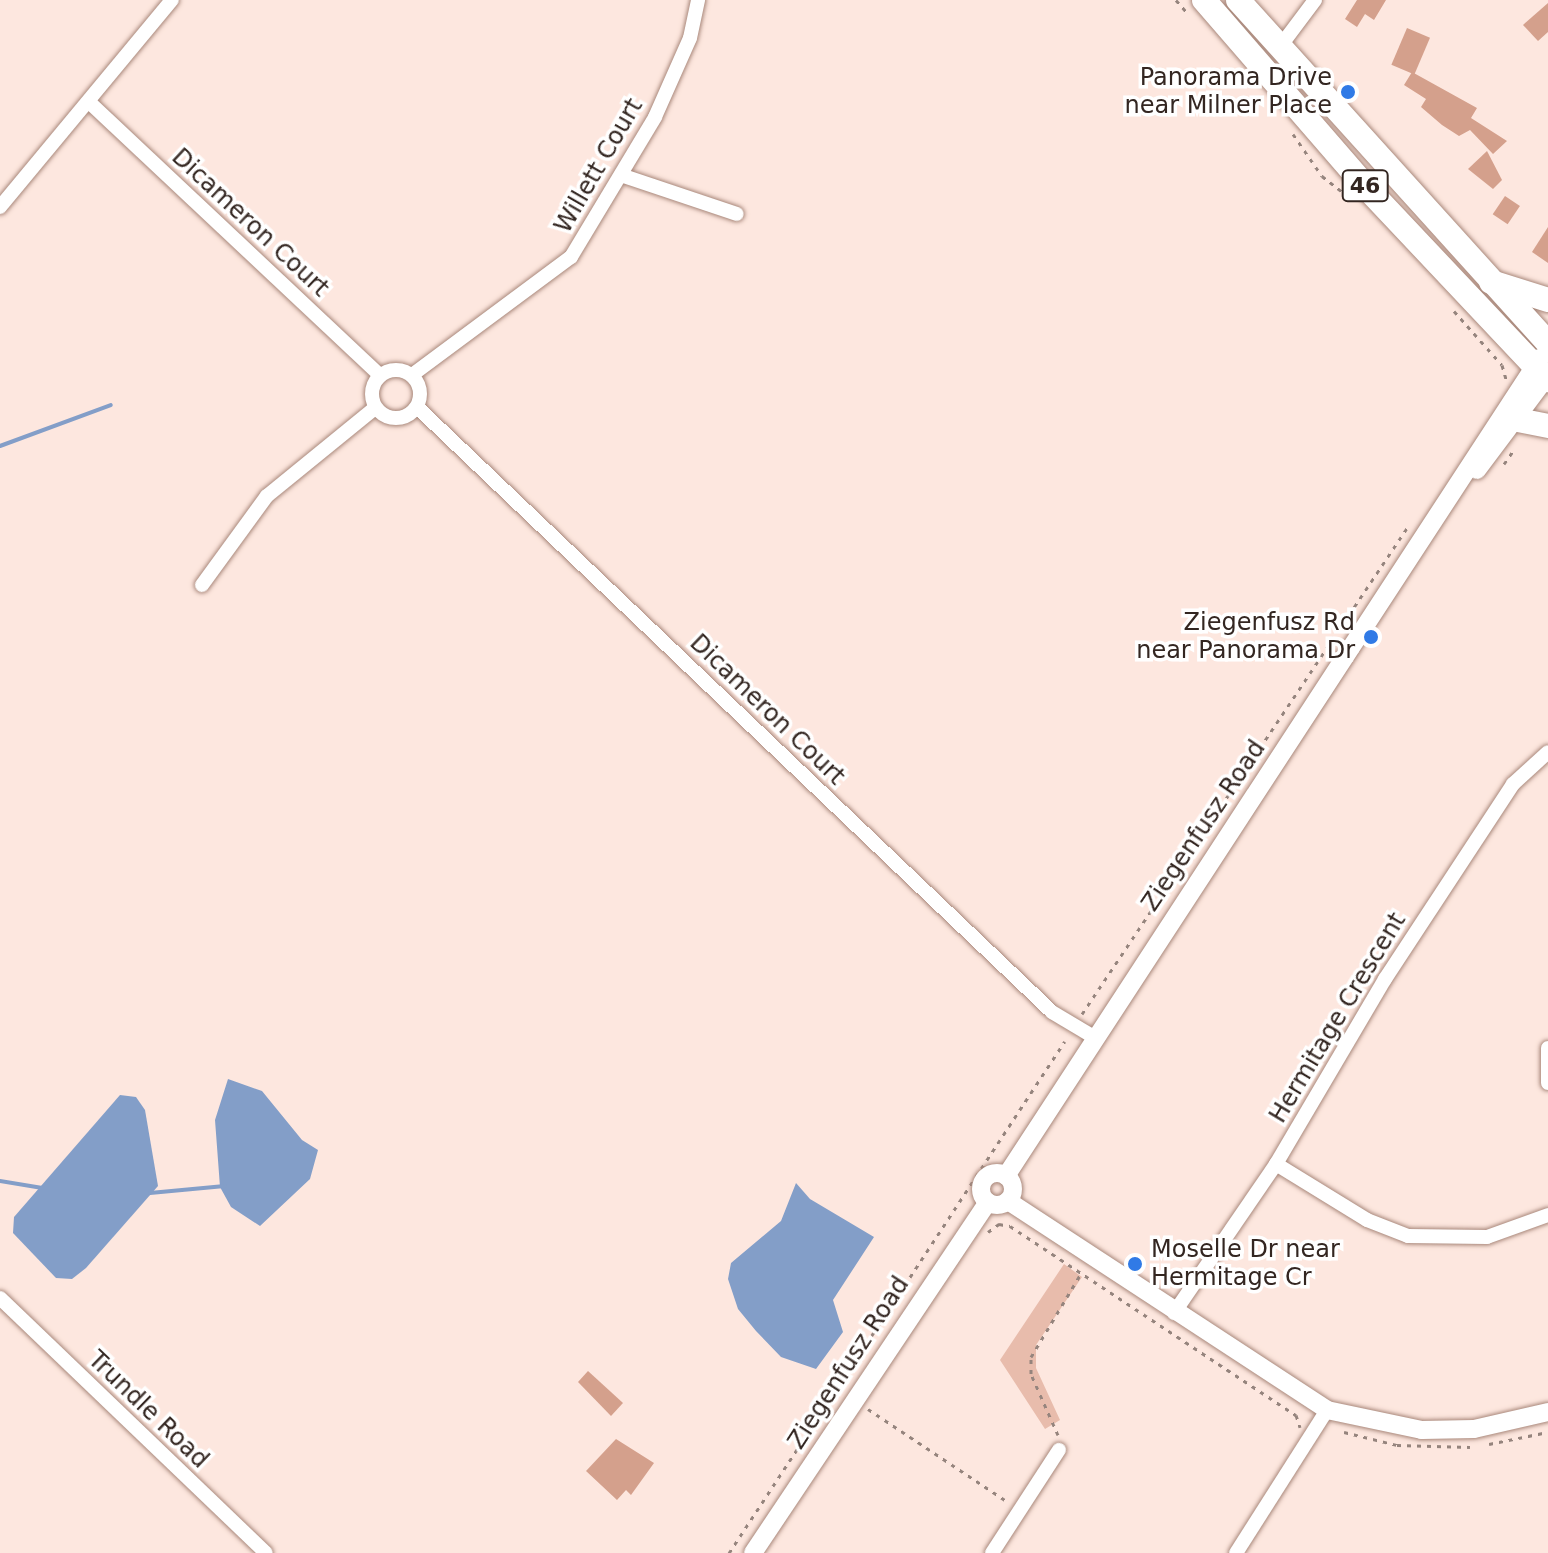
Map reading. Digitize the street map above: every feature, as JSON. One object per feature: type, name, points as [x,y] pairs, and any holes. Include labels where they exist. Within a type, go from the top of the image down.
[{"type":"main road","name":"46","points":[[1238,0],[1548,345]]},
{"type":"main road","name":"46","points":[[1200,12],[1544,375]]},
{"type":"main road","points":[[1489,282],[1548,300]]},
{"type":"main road","points":[[1517,432],[1548,426]]},
{"type":"street","points":[[0,207],[90,103],[102,79],[172,0]]},
{"type":"street","name":"Willett Court","points":[[412,375],[554,273],[586,236],[684,51],[698,0]]},
{"type":"street","points":[[1279,48],[1315,0]]},
{"type":"street","name":"Dicameron Court","points":[[90,103],[380,375]]},
{"type":"street","points":[[621,175],[737,214]]},
{"type":"street","name":"Ziegenfusz Road","points":[[1446,505],[1517,432],[1544,375],[1548,345]]},
{"type":"street","points":[[399,369],[412,375],[420,390],[417,407],[393,418],[375,408],[372,387],[380,375],[399,369]]},
{"type":"street","name":"Ziegenfusz Road","points":[[753,1553],[988,1202],[984,1181],[1006,1176],[1094,1037],[1446,505],[1544,375]]},
{"type":"street","name":"Dicameron Court","points":[[417,407],[1040,1001],[1094,1037]]},
{"type":"street","points":[[202,585],[267,496],[375,408]]},
{"type":"street","name":"Hermitage Crescent","points":[[1174,1313],[1276,1164],[1385,979],[1495,810],[1548,752]]},
{"type":"street","points":[[1548,1048],[1548,1083]]},
{"type":"street","points":[[1276,1164],[1367,1220],[1408,1236],[1487,1237],[1548,1215]]},
{"type":"street","points":[[1006,1176],[1013,1190],[1008,1201]]},
{"type":"street","points":[[988,1202],[1008,1201],[1174,1313],[1327,1410],[1422,1430],[1474,1429],[1548,1412]]},
{"type":"street","name":"Trundle Road","points":[[0,1298],[266,1553]]},
{"type":"street","points":[[1236,1553],[1327,1410]]},
{"type":"street","points":[[992,1553],[1059,1450]]},
{"type":"path","points":[[1176,0],[1200,12]]},
{"type":"path","points":[[1286,124],[1322,176],[1355,202]]},
{"type":"path","points":[[1445,301],[1505,369],[1501,391]]},
{"type":"path","points":[[1501,467],[1517,432]]},
{"type":"path","points":[[1080,1017],[1411,523]]},
{"type":"path","points":[[729,1553],[1065,1041]]},
{"type":"path","points":[[986,1234],[999,1224],[1010,1226],[1296,1415],[1311,1435]]},
{"type":"path","points":[[1059,1450],[1052,1410],[1031,1374],[1031,1357],[1080,1274]]},
{"type":"path","points":[[862,1419],[876,1396]]},
{"type":"path","points":[[868,1409],[1020,1510]]},
{"type":"shaded area","points":[[1064,1264],[1082,1277],[1036,1345],[1036,1368],[1060,1420],[1045,1429],[1000,1360]]},
{"type":"water","points":[[228,1079],[262,1091],[302,1140],[318,1150],[310,1179],[260,1226],[231,1207],[220,1187],[215,1120]]},
{"type":"water","points":[[120,1095],[136,1097],[145,1110],[158,1186],[86,1268],[72,1279],[56,1278],[13,1233],[14,1217]]},
{"type":"water","points":[[796,1183],[810,1199],[874,1237],[833,1300],[843,1332],[816,1369],[781,1357],[738,1309],[728,1279],[731,1263],[781,1221]]},
{"type":"building","points":[[1357,0],[1386,0],[1374,20],[1365,14],[1357,27],[1345,19]]},
{"type":"building","points":[[1548,3],[1548,32],[1538,41],[1523,25]]},
{"type":"building","points":[[1407,28],[1430,38],[1414,75],[1391,65]]},
{"type":"building","points":[[1412,72],[1477,108],[1471,118],[1507,141],[1493,154],[1470,130],[1459,136],[1442,125],[1421,107],[1426,99],[1404,85]]},
{"type":"building","points":[[1487,151],[1502,180],[1493,189],[1468,169]]},
{"type":"building","points":[[1505,196],[1520,206],[1508,224],[1493,214]]},
{"type":"building","points":[[1548,227],[1548,263],[1532,252]]},
{"type":"building","points":[[588,1371],[623,1403],[611,1416],[578,1382]]},
{"type":"building","points":[[616,1439],[654,1463],[631,1495],[626,1490],[617,1500],[586,1471]]},
{"type":"waterway","points":[[0,446],[111,405]]},
{"type":"waterway","points":[[0,1181],[42,1188]]},
{"type":"waterway","points":[[150,1193],[225,1186]]},
{"type":"place","name":"Panorama Drive near Milner Place","points":[[1348,92]]},
{"type":"place","name":"Ziegenfusz Rd near Panorama Dr","points":[[1371,637]]},
{"type":"place","name":"Moselle Dr near Hermitage Cr","points":[[1135,1264]]}]
